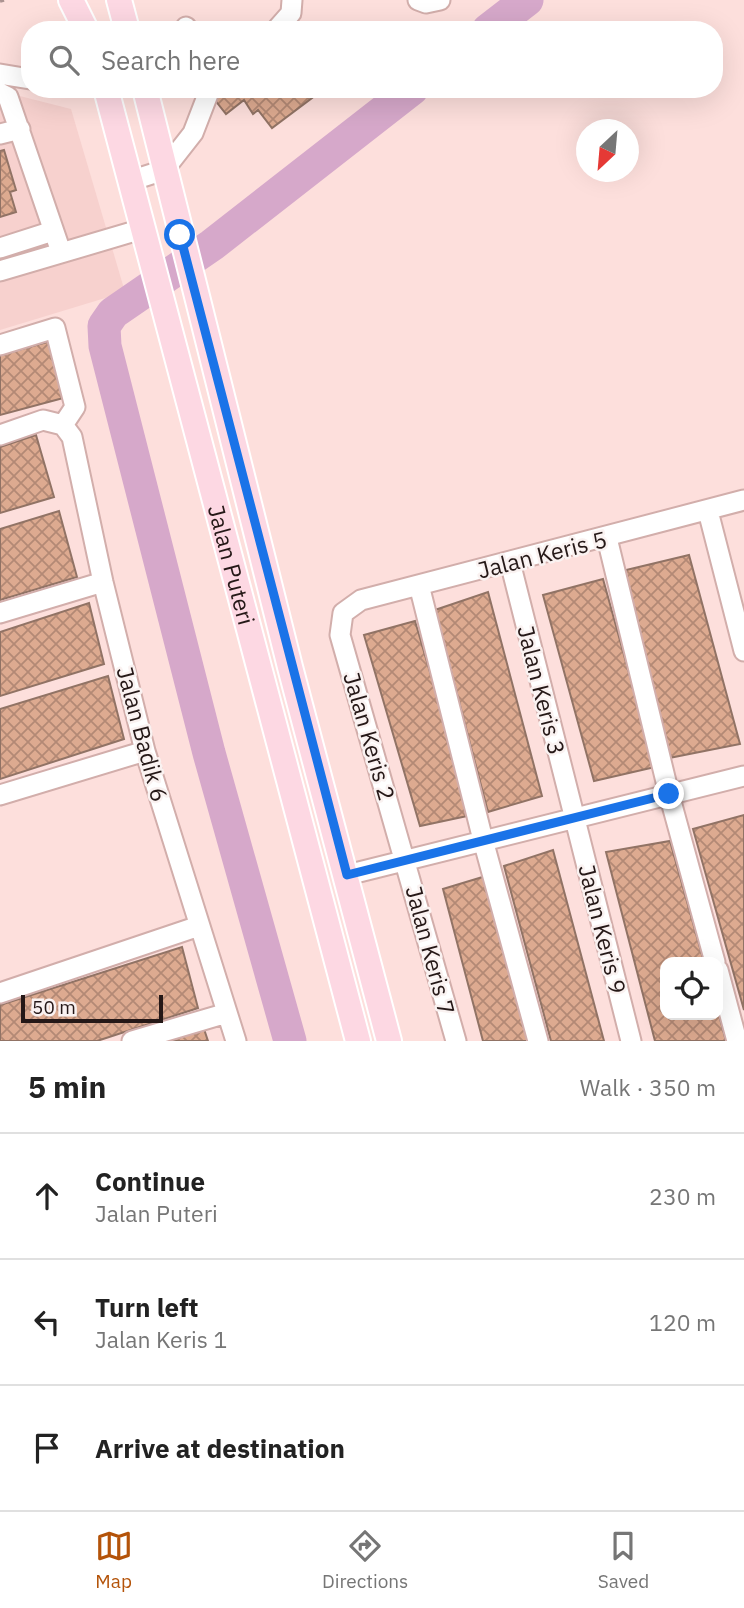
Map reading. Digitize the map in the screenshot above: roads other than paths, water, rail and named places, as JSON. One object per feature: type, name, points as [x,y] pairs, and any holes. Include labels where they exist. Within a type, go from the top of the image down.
[{"type":"main road","points":[[71,0],[82,21]]},
{"type":"main road","points":[[120,0],[125,21]]},
{"type":"main road","name":"Jalan Puteri","points":[[108,98],[258,674],[358,1041]]},
{"type":"main road","name":"Jalan Puteri","points":[[147,98],[290,667],[389,1041]]},
{"type":"main road","points":[[258,674],[290,667]]},
{"type":"street","points":[[285,21],[292,0]]},
{"type":"street","points":[[418,0],[426,3],[440,0]]},
{"type":"street","points":[[0,74],[21,78]]},
{"type":"street","points":[[0,93],[8,97],[61,252]]},
{"type":"street","points":[[130,181],[164,170],[193,133],[207,98]]},
{"type":"street","points":[[0,134],[20,129]]},
{"type":"street","points":[[0,248],[53,231]]},
{"type":"street","points":[[0,271],[61,252],[144,237]]},
{"type":"street","points":[[0,345],[55,328],[75,407],[63,425],[43,421],[0,435]]},
{"type":"street","name":"Jalan Badik 6","points":[[63,425],[72,437],[103,582],[145,751],[236,1041]]},
{"type":"street","name":"Jalan Keris 5","points":[[343,613],[361,600],[607,538],[744,500]]},
{"type":"street","points":[[708,511],[744,651]]},
{"type":"street","points":[[607,538],[669,794],[715,957]]},
{"type":"street","name":"Jalan Keris 3","points":[[510,562],[575,817]]},
{"type":"street","points":[[0,613],[103,582]]},
{"type":"street","points":[[419,585],[482,840],[538,1041]]},
{"type":"street","name":"Jalan Keris 2","points":[[343,613],[340,635],[406,859]]},
{"type":"street","points":[[0,795],[145,751]]},
{"type":"street","points":[[347,875],[744,776]]},
{"type":"street","name":"Jalan Keris 9","points":[[575,817],[631,1041]]},
{"type":"street","name":"Jalan Keris 7","points":[[406,859],[456,1041]]},
{"type":"street","points":[[0,993],[199,926]]},
{"type":"street","points":[[723,989],[737,1041]]},
{"type":"street","points":[[132,1041],[227,1013]]},
{"type":"waterway","points":[[500,21],[527,0]]},
{"type":"waterway","points":[[290,1041],[209,753],[105,346],[104,326],[113,313],[212,245],[400,98]]}]
